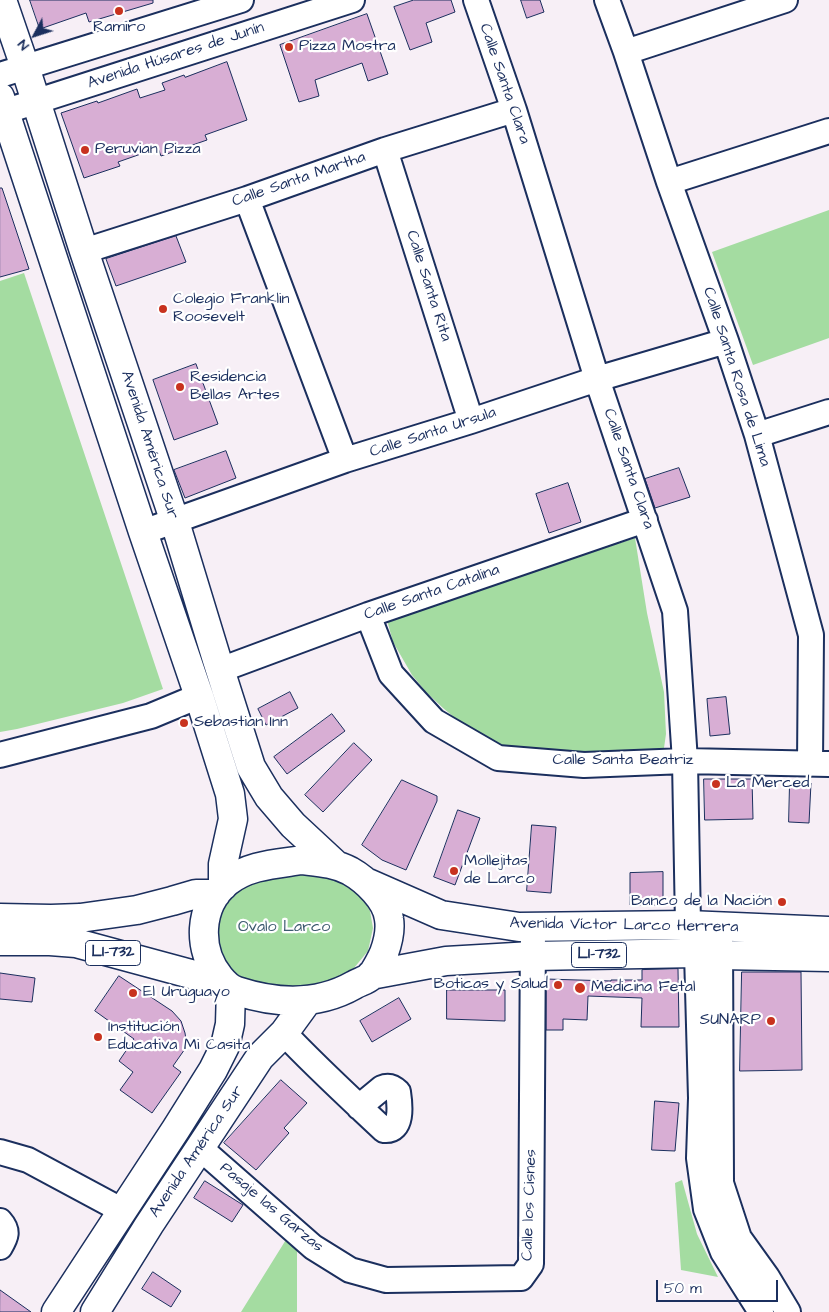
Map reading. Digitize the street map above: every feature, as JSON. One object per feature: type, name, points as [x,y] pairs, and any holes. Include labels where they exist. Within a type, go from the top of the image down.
[{"type":"main road","name":"Avenida América Sur","points":[[2,0],[26,67],[84,251],[175,522],[251,767],[269,797],[293,825],[335,864]]},
{"type":"main road","name":"Avenida América Sur","points":[[2,107],[230,794],[233,819],[223,864],[220,890]]},
{"type":"main road","points":[[302,860],[335,864],[350,871],[366,883],[382,900],[389,918],[388,940],[382,957],[371,976],[345,990],[322,998],[288,1001],[258,998],[228,986],[214,971],[203,940],[204,925],[207,910],[228,881],[244,872],[259,867],[302,860]]},
{"type":"main road","name":"Avenida Víctor Larco Herrera","points":[[366,883],[441,915],[526,927],[688,925],[829,931]]},
{"type":"main road","name":"LI-732","points":[[0,941],[50,930],[90,917],[137,910],[196,894],[220,890]]},
{"type":"main road","name":"LI-732","points":[[0,918],[50,930],[76,943],[228,986]]},
{"type":"main road","name":"Avenida Víctor Larco Herrera","points":[[371,976],[446,960],[708,954],[829,957]]},
{"type":"main road","name":"Avenida América Sur","points":[[56,1312],[123,1212],[213,1070],[225,1046],[230,1024],[228,986]]},
{"type":"main road","name":"Avenida América Sur","points":[[96,1312],[149,1225],[260,1057],[284,1033],[308,1000]]},
{"type":"street","name":"Avenida Húsares de Junín","points":[[0,75],[241,0]]},
{"type":"street","name":"Avenida Húsares de Junín","points":[[2,107],[37,101],[352,0]]},
{"type":"street","name":"Calle Santa Clara","points":[[476,0],[514,110],[597,379],[675,611],[685,761],[688,925],[708,954]]},
{"type":"street","name":"Calle Santa Rosa de Lima","points":[[607,0],[757,435],[811,636],[820,764]]},
{"type":"street","points":[[626,52],[785,0]]},
{"type":"street","name":"Calle Santa Martha","points":[[84,251],[247,199],[385,150],[514,110]]},
{"type":"street","points":[[669,182],[829,131]]},
{"type":"street","name":"Calle Santa Rita","points":[[385,150],[471,421]]},
{"type":"street","points":[[247,199],[346,460]]},
{"type":"street","name":"Calle Santa Ursula","points":[[143,532],[346,460],[597,379],[726,341]]},
{"type":"street","points":[[757,435],[829,412]]},
{"type":"street","name":"Calle Santa Catalina","points":[[220,670],[368,615],[645,520]]},
{"type":"street","name":"Calle Santa Beatriz","points":[[368,615],[391,674],[434,721],[498,758],[584,765],[685,761],[820,764]]},
{"type":"street","points":[[0,755],[150,716],[199,696]]},
{"type":"street","points":[[720,926],[708,954],[699,1158],[706,1208],[723,1252],[761,1312]]},
{"type":"street","name":"Calle los Cisnes","points":[[521,1278],[516,1263],[525,1014],[526,927]]},
{"type":"street","points":[[708,954],[721,1182],[739,1238],[767,1277],[788,1312]]},
{"type":"street","points":[[284,1033],[359,1107]]},
{"type":"street","name":"Pasaje las Garzas","points":[[200,1148],[313,1247],[350,1270],[386,1280],[521,1278]]},
{"type":"street","points":[[0,1152],[28,1160],[123,1212]]},
{"type":"street","points":[[0,1221],[7,1233],[0,1248]]},
{"type":"green space","points":[[829,210],[829,338],[753,365],[712,252]]},
{"type":"green space","points":[[24,273],[163,689],[123,703],[0,732],[0,281]]},
{"type":"green space","points":[[635,538],[647,613],[664,692],[666,734],[664,748],[575,761],[505,748],[472,732],[426,692],[412,675],[393,642],[387,620]]},
{"type":"green space","name":"Ovalo Larco","points":[[280,868],[336,878],[351,886],[362,896],[370,911],[373,928],[368,951],[354,968],[327,983],[298,989],[264,986],[240,978],[220,967],[208,904]]},
{"type":"green space","points":[[682,1180],[697,1234],[718,1277],[681,1270],[675,1183]]},
{"type":"green space","points":[[297,1222],[297,1312],[241,1312]]},
{"type":"building","points":[[30,0],[153,0],[153,3],[89,22],[86,13],[40,29]]},
{"type":"building","points":[[414,0],[451,0],[455,12],[426,23],[432,42],[410,50],[394,7]]},
{"type":"building","points":[[521,0],[540,0],[544,12],[527,18]]},
{"type":"building","points":[[367,14],[388,74],[368,81],[362,63],[315,80],[319,96],[299,102],[280,45]]},
{"type":"building","points":[[227,62],[247,120],[205,135],[207,140],[161,156],[158,148],[118,162],[120,166],[84,178],[61,113],[97,101],[98,103],[137,89],[140,98],[165,90],[162,83]]},
{"type":"building","points":[[0,188],[2,188],[29,269],[0,277]]},
{"type":"building","points":[[176,236],[186,262],[116,286],[106,259]]},
{"type":"building","points":[[196,364],[218,424],[174,440],[153,380]]},
{"type":"building","points":[[226,451],[236,478],[185,498],[174,470]]},
{"type":"building","points":[[679,468],[690,497],[655,508],[645,479]]},
{"type":"building","points":[[568,483],[581,522],[549,533],[536,494]]},
{"type":"building","points":[[290,692],[298,708],[266,725],[258,709]]},
{"type":"building","points":[[726,697],[730,734],[710,736],[707,699]]},
{"type":"building","points":[[332,714],[345,731],[287,774],[274,757]]},
{"type":"building","points":[[354,743],[372,760],[323,812],[305,795]]},
{"type":"building","points":[[704,779],[752,779],[753,819],[705,820]]},
{"type":"building","points":[[402,780],[437,796],[437,801],[406,870],[382,860],[362,845]]},
{"type":"building","points":[[790,782],[811,783],[809,823],[789,822]]},
{"type":"building","points":[[458,810],[480,818],[455,885],[434,877]]},
{"type":"building","points":[[532,825],[556,827],[551,893],[527,891]]},
{"type":"building","points":[[663,872],[663,905],[630,905],[630,873]]},
{"type":"building","points":[[678,969],[679,1027],[641,1027],[642,998],[588,996],[587,1020],[563,1019],[563,1030],[546,1030],[546,979],[642,980],[642,970]]},
{"type":"building","name":"SUNARP","points":[[742,972],[801,972],[802,1070],[740,1071]]},
{"type":"building","points":[[0,973],[35,978],[32,1002],[0,999]]},
{"type":"building","points":[[119,976],[172,1011],[181,1021],[185,1033],[187,1046],[173,1066],[181,1072],[152,1113],[120,1090],[133,1072],[119,1061],[134,1039],[95,1011]]},
{"type":"building","points":[[447,990],[505,990],[505,1021],[447,1019]]},
{"type":"building","points":[[399,998],[411,1019],[372,1042],[360,1021]]},
{"type":"building","points":[[281,1080],[307,1103],[284,1128],[289,1133],[256,1170],[224,1143]]},
{"type":"building","points":[[655,1101],[679,1103],[675,1151],[652,1150]]},
{"type":"building","points":[[205,1181],[243,1205],[232,1222],[194,1198]]},
{"type":"building","points":[[153,1272],[181,1291],[171,1307],[142,1289]]},
{"type":"building","points":[[0,1290],[31,1312],[0,1312]]},
{"type":"place","name":"Ramiro","points":[[119,11]]},
{"type":"place","name":"Pizza Mostra","points":[[289,47]]},
{"type":"place","name":"Peruvian Pizza","points":[[85,150]]},
{"type":"place","name":"Colegio Franklin Roosevelt","points":[[163,309]]},
{"type":"place","name":"Residencia Bellas Artes","points":[[180,387]]},
{"type":"place","name":"Sebastian Inn","points":[[184,723]]},
{"type":"place","name":"La Merced","points":[[716,784]]},
{"type":"place","name":"Mollejitas de Larco","points":[[454,871]]},
{"type":"place","name":"Banco de la Nación","points":[[782,902]]},
{"type":"place","name":"Boticas y Salud","points":[[558,985]]},
{"type":"place","name":"Medicina Fetal","points":[[580,988]]},
{"type":"place","name":"El Uruguayo","points":[[133,993]]},
{"type":"place","name":"SUNARP","points":[[771,1021]]},
{"type":"place","name":"Institución Educativa Mi Casita","points":[[98,1037]]}]
